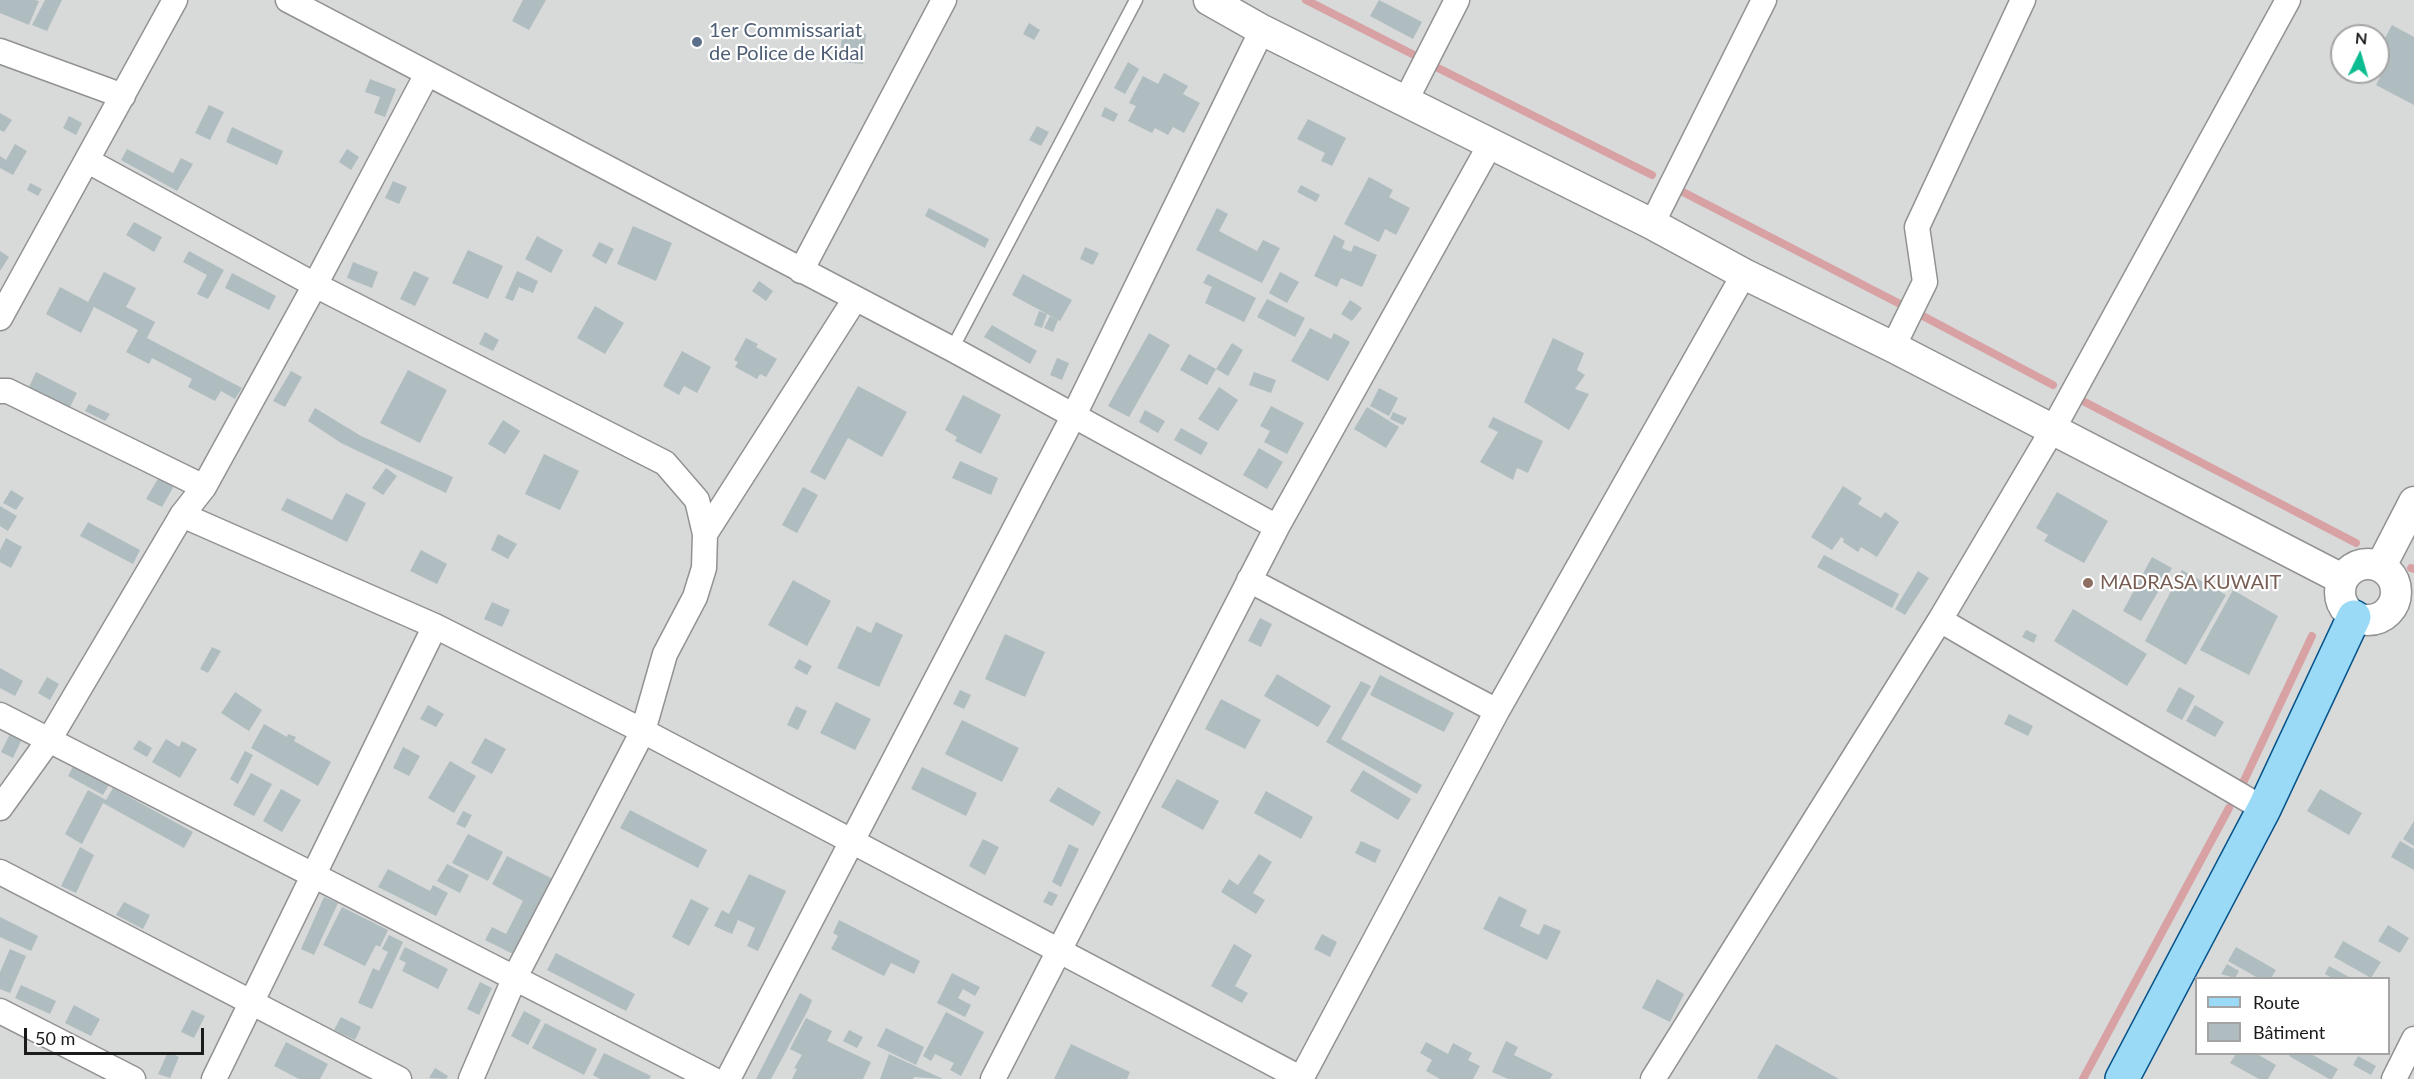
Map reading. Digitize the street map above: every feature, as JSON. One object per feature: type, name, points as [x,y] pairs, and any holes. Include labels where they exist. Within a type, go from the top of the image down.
[{"type":"main road","points":[[2121,1079],[2264,809],[2354,617]]},
{"type":"street","points":[[0,318],[88,162],[175,0]]},
{"type":"street","points":[[288,0],[952,349],[1277,527]]},
{"type":"street","points":[[801,271],[944,0]]},
{"type":"street","points":[[1209,0],[1262,30],[1652,224],[1744,274],[1893,347],[2342,579]]},
{"type":"street","points":[[1406,100],[1457,0]]},
{"type":"street","points":[[1652,224],[1764,0]]},
{"type":"street","points":[[1893,347],[1925,282],[1917,227],[2023,0]]},
{"type":"street","points":[[1653,1079],[1940,620],[2053,429],[2288,0]]},
{"type":"street","points":[[728,1079],[1074,415],[1262,30]]},
{"type":"street","points":[[0,51],[123,96]]},
{"type":"street","points":[[0,808],[49,740],[182,515],[204,487],[315,285],[426,74]]},
{"type":"street","points":[[993,1079],[1277,527],[1491,143]]},
{"type":"street","points":[[88,162],[315,285],[665,463],[697,500],[705,534],[705,568],[695,597],[664,654],[643,731],[515,977],[471,1079]]},
{"type":"street","points":[[182,515],[435,626],[643,731],[1301,1079],[1497,711],[1744,274]]},
{"type":"street","points":[[705,534],[855,299]]},
{"type":"street","points":[[0,391],[8,391],[204,487]]},
{"type":"street","points":[[2380,566],[2414,502]]},
{"type":"street","points":[[2366,564],[2380,566],[2390,573],[2395,583],[2396,594],[2404,610],[2376,619],[2365,620],[2354,617],[2341,600],[2342,579],[2353,568],[2366,564]]},
{"type":"street","points":[[1249,580],[1497,711]]},
{"type":"street","points":[[1940,620],[2264,809]]},
{"type":"street","points":[[214,1079],[435,626]]},
{"type":"street","points":[[0,715],[712,1079]]},
{"type":"street","points":[[0,872],[399,1079]]},
{"type":"street","points":[[0,1011],[132,1079]]},
{"type":"street","points":[[2394,1079],[2414,1039]]},
{"type":"lane","points":[[952,349],[1136,0]]},
{"type":"shaded area","points":[[0,0],[2414,0],[2414,1079],[0,1079]]},
{"type":"building","points":[[0,0],[39,1],[29,25],[0,13]]},
{"type":"building","points":[[45,0],[62,0],[47,31],[32,25]]},
{"type":"building","points":[[523,0],[546,0],[529,30],[512,21]]},
{"type":"building","points":[[1379,0],[1422,22],[1413,39],[1370,16]]},
{"type":"building","points":[[1029,23],[1040,30],[1034,40],[1023,34]]},
{"type":"building","points":[[2392,25],[2414,37],[2414,105],[2376,85],[2390,84],[2390,29]]},
{"type":"building","points":[[842,32],[866,34],[863,64],[840,62]]},
{"type":"building","points":[[1128,62],[1139,69],[1125,94],[1114,88]]},
{"type":"building","points":[[1164,73],[1188,86],[1183,94],[1200,103],[1184,133],[1173,127],[1168,135],[1155,128],[1152,133],[1128,121],[1136,106],[1129,103],[1143,76],[1158,84]]},
{"type":"building","points":[[370,79],[396,89],[385,117],[374,113],[380,97],[365,92]]},
{"type":"building","points":[[209,105],[224,112],[210,140],[195,133]]},
{"type":"building","points":[[1105,107],[1118,114],[1114,122],[1101,116]]},
{"type":"building","points":[[0,113],[12,120],[4,132],[0,130]]},
{"type":"building","points":[[69,116],[82,123],[76,135],[63,128]]},
{"type":"building","points":[[1308,119],[1346,138],[1332,166],[1321,161],[1325,153],[1297,139]]},
{"type":"building","points":[[1037,126],[1049,132],[1041,146],[1029,140]]},
{"type":"building","points":[[232,127],[283,151],[277,165],[226,142]]},
{"type":"building","points":[[15,144],[27,151],[13,175],[0,168],[0,156],[6,160]]},
{"type":"building","points":[[127,149],[173,173],[181,158],[193,164],[177,191],[121,160]]},
{"type":"building","points":[[347,149],[359,157],[351,170],[339,162]]},
{"type":"building","points":[[1369,177],[1393,190],[1389,197],[1410,208],[1396,235],[1385,229],[1379,242],[1344,224]]},
{"type":"building","points":[[393,181],[407,187],[399,204],[385,198]]},
{"type":"building","points":[[30,183],[42,189],[38,196],[27,190]]},
{"type":"building","points":[[1301,185],[1320,195],[1316,202],[1297,192]]},
{"type":"building","points":[[929,208],[989,239],[985,248],[925,216]]},
{"type":"building","points":[[1217,208],[1228,214],[1219,231],[1257,251],[1263,240],[1280,248],[1262,283],[1196,250]]},
{"type":"building","points":[[134,222],[162,237],[154,252],[126,235]]},
{"type":"building","points":[[633,226],[672,243],[656,281],[617,264]]},
{"type":"building","points":[[1334,235],[1345,241],[1342,248],[1351,252],[1354,245],[1377,255],[1362,287],[1341,278],[1337,287],[1314,276]]},
{"type":"building","points":[[537,236],[563,250],[551,273],[525,259]]},
{"type":"building","points":[[599,242],[614,249],[606,264],[592,256]]},
{"type":"building","points":[[1085,247],[1099,253],[1093,265],[1080,259]]},
{"type":"building","points":[[468,250],[503,266],[488,299],[452,283]]},
{"type":"building","points":[[0,251],[9,257],[0,271]]},
{"type":"building","points":[[189,251],[224,270],[208,299],[197,294],[207,275],[183,262]]},
{"type":"building","points":[[353,262],[378,272],[372,288],[347,278]]},
{"type":"building","points":[[414,271],[429,278],[415,306],[400,299]]},
{"type":"building","points":[[517,271],[538,281],[533,293],[519,287],[513,301],[505,298]]},
{"type":"building","points":[[104,272],[136,288],[126,307],[155,322],[147,338],[242,388],[235,399],[221,391],[215,401],[188,387],[192,379],[152,358],[149,364],[126,352],[138,330],[94,307],[81,333],[46,314],[60,287],[88,302]]},
{"type":"building","points":[[1280,272],[1299,282],[1287,303],[1269,293]]},
{"type":"building","points":[[232,273],[276,296],[269,310],[225,288]]},
{"type":"building","points":[[1023,274],[1072,300],[1060,321],[1012,295]]},
{"type":"building","points":[[1208,274],[1256,298],[1244,322],[1205,303],[1212,287],[1203,283]]},
{"type":"building","points":[[759,281],[773,291],[766,301],[752,291]]},
{"type":"building","points":[[1267,299],[1305,318],[1295,337],[1257,317]]},
{"type":"building","points":[[1350,300],[1362,308],[1352,321],[1341,314]]},
{"type":"building","points":[[595,306],[624,323],[605,354],[577,338]]},
{"type":"building","points":[[1039,311],[1047,314],[1042,328],[1034,325]]},
{"type":"building","points":[[1050,316],[1058,320],[1053,332],[1044,328]]},
{"type":"building","points":[[992,325],[1037,351],[1030,364],[984,337]]},
{"type":"building","points":[[1310,328],[1331,339],[1334,333],[1350,342],[1328,381],[1291,361]]},
{"type":"building","points":[[485,332],[499,340],[493,351],[479,344]]},
{"type":"building","points":[[1149,333],[1170,345],[1129,417],[1108,406]]},
{"type":"building","points":[[746,338],[758,344],[756,347],[777,359],[766,377],[760,374],[757,379],[735,367],[738,362],[734,360]]},
{"type":"building","points":[[1553,338],[1584,353],[1577,370],[1585,375],[1575,389],[1589,394],[1569,430],[1524,402]]},
{"type":"building","points":[[1232,343],[1243,350],[1228,376],[1216,369]]},
{"type":"building","points":[[682,351],[711,367],[697,393],[684,386],[679,395],[663,386]]},
{"type":"building","points":[[1189,354],[1216,369],[1207,385],[1180,370]]},
{"type":"building","points":[[1057,358],[1069,363],[1062,380],[1050,375]]},
{"type":"building","points":[[408,370],[447,390],[420,443],[380,423]]},
{"type":"building","points":[[291,371],[302,377],[285,407],[273,401]]},
{"type":"building","points":[[36,372],[77,393],[70,407],[29,387]]},
{"type":"building","points":[[1254,372],[1276,380],[1271,393],[1249,385]]},
{"type":"building","points":[[858,386],[907,412],[882,457],[848,438],[825,480],[810,472]]},
{"type":"building","points":[[1219,387],[1238,400],[1218,431],[1198,419]]},
{"type":"building","points":[[1379,388],[1398,398],[1389,416],[1370,406]]},
{"type":"building","points":[[963,395],[1001,415],[981,454],[955,441],[957,437],[945,430]]},
{"type":"building","points":[[89,404],[110,414],[105,421],[85,411]]},
{"type":"building","points":[[1271,406],[1304,423],[1287,454],[1264,442],[1270,431],[1260,426]]},
{"type":"building","points":[[1367,407],[1399,427],[1386,448],[1354,429]]},
{"type":"building","points":[[315,408],[361,436],[453,477],[446,493],[341,443],[308,421]]},
{"type":"building","points":[[1145,410],[1165,421],[1158,433],[1139,422]]},
{"type":"building","points":[[1393,412],[1407,418],[1403,425],[1390,419]]},
{"type":"building","points":[[1493,417],[1543,441],[1528,473],[1517,468],[1513,480],[1480,462],[1498,432],[1488,427]]},
{"type":"building","points":[[503,420],[520,431],[505,454],[488,444]]},
{"type":"building","points":[[1181,428],[1208,443],[1201,455],[1174,440]]},
{"type":"building","points":[[1259,448],[1283,462],[1267,489],[1243,475]]},
{"type":"building","points":[[544,454],[579,471],[560,510],[525,494]]},
{"type":"building","points":[[960,461],[998,478],[991,495],[952,478]]},
{"type":"building","points":[[386,468],[397,476],[383,495],[372,488]]},
{"type":"building","points":[[159,477],[174,486],[162,507],[146,499]]},
{"type":"building","points":[[1843,486],[1862,498],[1858,504],[1881,518],[1885,512],[1899,522],[1877,557],[1861,547],[1858,552],[1843,542],[1844,539],[1841,537],[1832,550],[1811,537]]},
{"type":"building","points":[[803,487],[818,495],[797,533],[782,525]]},
{"type":"building","points":[[11,490],[24,498],[16,510],[3,503]]},
{"type":"building","points":[[2057,492],[2108,521],[2084,563],[2044,541],[2048,535],[2036,528]]},
{"type":"building","points":[[346,493],[366,503],[347,542],[281,510],[287,498],[332,520]]},
{"type":"building","points":[[0,506],[17,516],[8,531],[0,526]]},
{"type":"building","points":[[88,522],[140,550],[133,564],[80,536]]},
{"type":"building","points":[[498,534],[517,544],[508,559],[491,550]]},
{"type":"building","points":[[6,538],[22,547],[11,568],[0,562],[0,550]]},
{"type":"building","points":[[421,550],[447,564],[437,584],[410,571]]},
{"type":"building","points":[[1824,555],[1899,594],[1892,608],[1817,567]]},
{"type":"building","points":[[2152,557],[2172,568],[2141,621],[2123,611]]},
{"type":"building","points":[[2182,570],[2226,595],[2186,665],[2145,641]]},
{"type":"building","points":[[1918,571],[1929,578],[1905,615],[1895,609]]},
{"type":"building","points":[[793,580],[831,601],[807,646],[768,625]]},
{"type":"building","points":[[2233,590],[2278,616],[2249,675],[2200,650]]},
{"type":"building","points":[[492,602],[510,610],[502,627],[484,619]]},
{"type":"building","points":[[2073,609],[2147,654],[2127,686],[2054,641]]},
{"type":"building","points":[[1260,618],[1272,624],[1261,647],[1248,641]]},
{"type":"building","points":[[876,622],[903,635],[879,687],[837,668],[857,626],[871,633]]},
{"type":"building","points":[[2026,630],[2037,635],[2034,643],[2022,637]]},
{"type":"building","points":[[1005,634],[1045,652],[1025,697],[985,679]]},
{"type":"building","points":[[212,647],[221,651],[208,673],[200,669]]},
{"type":"building","points":[[799,659],[812,666],[807,675],[794,668]]},
{"type":"building","points":[[0,668],[23,681],[15,696],[0,688]]},
{"type":"building","points":[[1277,674],[1331,706],[1318,727],[1264,696]]},
{"type":"building","points":[[1380,675],[1454,713],[1444,732],[1370,695]]},
{"type":"building","points":[[47,677],[59,684],[50,700],[38,693]]},
{"type":"building","points":[[1361,681],[1371,686],[1341,739],[1422,785],[1417,794],[1326,742]]},
{"type":"building","points":[[2179,687],[2195,696],[2182,720],[2166,711]]},
{"type":"building","points":[[960,690],[971,695],[964,709],[953,704]]},
{"type":"building","points":[[235,692],[262,710],[249,731],[221,713]]},
{"type":"building","points":[[1221,699],[1261,720],[1245,749],[1205,729]]},
{"type":"building","points":[[836,702],[871,719],[855,750],[820,733]]},
{"type":"building","points":[[428,705],[444,714],[436,727],[420,719]]},
{"type":"building","points":[[2195,705],[2224,722],[2215,737],[2186,721]]},
{"type":"building","points":[[796,706],[807,711],[798,730],[787,725]]},
{"type":"building","points":[[2009,714],[2033,726],[2028,736],[2004,724]]},
{"type":"building","points":[[962,720],[1019,748],[1002,782],[945,754]]},
{"type":"building","points":[[264,724],[287,737],[288,734],[296,737],[294,741],[331,762],[318,786],[251,748]]},
{"type":"building","points":[[10,734],[22,739],[13,758],[1,752]]},
{"type":"building","points":[[485,738],[506,749],[492,774],[471,763]]},
{"type":"building","points":[[166,739],[179,747],[182,741],[197,749],[180,778],[152,762]]},
{"type":"building","points":[[139,740],[152,748],[147,757],[133,749]]},
{"type":"building","points":[[403,747],[420,756],[409,776],[393,768]]},
{"type":"building","points":[[245,751],[253,755],[238,784],[230,779]]},
{"type":"building","points":[[76,761],[111,781],[103,795],[68,776]]},
{"type":"building","points":[[450,761],[476,776],[454,813],[428,798]]},
{"type":"building","points":[[922,767],[977,793],[966,816],[911,789]]},
{"type":"building","points":[[1363,770],[1411,799],[1398,820],[1350,791]]},
{"type":"building","points":[[251,773],[272,784],[254,816],[233,805]]},
{"type":"building","points":[[1177,779],[1219,801],[1203,830],[1161,807]]},
{"type":"building","points":[[1058,787],[1101,812],[1093,826],[1049,801]]},
{"type":"building","points":[[113,788],[193,832],[184,848],[103,803],[82,844],[65,834],[88,790],[106,800]]},
{"type":"building","points":[[281,789],[301,800],[282,832],[263,821]]},
{"type":"building","points":[[2320,789],[2362,813],[2349,835],[2307,811]]},
{"type":"building","points":[[1266,791],[1313,817],[1301,839],[1254,813]]},
{"type":"building","points":[[630,810],[707,850],[698,868],[620,828]]},
{"type":"building","points":[[463,811],[472,815],[465,828],[456,824]]},
{"type":"building","points":[[2414,821],[2414,846],[2403,839]]},
{"type":"building","points":[[468,834],[503,852],[488,881],[452,863]]},
{"type":"building","points":[[983,839],[999,847],[985,875],[969,866]]},
{"type":"building","points":[[1361,841],[1381,850],[1375,863],[1355,853]]},
{"type":"building","points":[[2400,841],[2414,849],[2414,870],[2391,857]]},
{"type":"building","points":[[1069,844],[1079,849],[1061,887],[1052,882]]},
{"type":"building","points":[[80,847],[94,855],[76,893],[61,886]]},
{"type":"building","points":[[1259,854],[1272,862],[1253,893],[1265,900],[1256,914],[1221,892],[1229,879],[1238,885]]},
{"type":"building","points":[[507,856],[553,879],[513,954],[485,940],[492,927],[506,934],[523,901],[492,884]]},
{"type":"building","points":[[447,864],[469,875],[460,893],[437,881]]},
{"type":"building","points":[[388,869],[430,891],[433,885],[448,893],[436,916],[378,887]]},
{"type":"building","points":[[749,874],[786,891],[758,951],[747,946],[755,928],[738,920],[732,934],[714,926],[722,910],[729,914]]},
{"type":"building","points":[[1049,891],[1058,895],[1052,906],[1043,902]]},
{"type":"building","points":[[1499,896],[1527,910],[1520,926],[1539,935],[1544,924],[1561,931],[1547,960],[1483,929]]},
{"type":"building","points":[[324,897],[338,903],[314,955],[301,949]]},
{"type":"building","points":[[691,899],[709,908],[689,946],[672,937]]},
{"type":"building","points":[[124,902],[150,915],[143,929],[116,915]]},
{"type":"building","points":[[342,907],[388,930],[380,947],[376,945],[365,966],[323,945]]},
{"type":"building","points":[[0,917],[38,936],[31,951],[0,937]]},
{"type":"building","points":[[839,920],[920,961],[914,974],[891,963],[884,976],[831,949],[838,936],[833,933]]},
{"type":"building","points":[[2388,925],[2409,938],[2400,953],[2378,941]]},
{"type":"building","points":[[1322,934],[1337,942],[1330,957],[1314,949]]},
{"type":"building","points":[[389,935],[403,942],[372,1009],[358,1003],[373,968],[379,971],[388,952],[382,949]]},
{"type":"building","points":[[2343,941],[2381,962],[2372,977],[2369,977],[2334,957]]},
{"type":"building","points":[[1234,944],[1252,955],[1235,986],[1248,993],[1242,1003],[1211,986]]},
{"type":"building","points":[[405,947],[448,969],[438,989],[402,971],[406,963],[399,959]]},
{"type":"building","points":[[2236,947],[2276,970],[2272,977],[2256,977],[2228,961]]},
{"type":"building","points":[[10,949],[26,956],[10,993],[0,989],[0,972]]},
{"type":"building","points":[[556,953],[635,994],[626,1011],[547,970]]},
{"type":"building","points":[[2227,964],[2239,971],[2236,977],[2221,974]]},
{"type":"building","points":[[2329,966],[2349,977],[2330,977],[2325,974]]},
{"type":"building","points":[[952,973],[980,987],[975,996],[963,989],[958,998],[971,1005],[965,1017],[937,1003]]},
{"type":"building","points":[[1657,979],[1684,994],[1670,1022],[1642,1008]]},
{"type":"building","points":[[480,982],[492,988],[479,1015],[467,1009]]},
{"type":"building","points":[[21,985],[56,1001],[50,1014],[15,998]]},
{"type":"building","points":[[800,993],[812,1000],[808,1010],[771,1079],[756,1079]]},
{"type":"building","points":[[74,1005],[100,1019],[91,1036],[65,1023]]},
{"type":"building","points":[[192,1010],[205,1016],[194,1038],[181,1032]]},
{"type":"building","points":[[524,1011],[541,1020],[528,1045],[511,1036]]},
{"type":"building","points":[[946,1012],[984,1032],[961,1076],[950,1070],[954,1063],[935,1054],[931,1061],[923,1056]]},
{"type":"building","points":[[341,1017],[361,1027],[355,1040],[334,1030]]},
{"type":"building","points":[[806,1018],[832,1031],[827,1041],[871,1062],[863,1079],[792,1079],[797,1069],[794,1068],[802,1055],[790,1049]]},
{"type":"building","points":[[545,1023],[597,1049],[584,1075],[532,1048]]},
{"type":"building","points":[[886,1028],[924,1047],[916,1065],[877,1046]]},
{"type":"building","points":[[849,1030],[863,1037],[857,1048],[843,1041]]},
{"type":"building","points":[[1506,1041],[1518,1047],[1514,1055],[1553,1074],[1550,1079],[1508,1079],[1492,1072]]},
{"type":"building","points":[[286,1042],[328,1064],[320,1079],[299,1079],[274,1066]]},
{"type":"building","points":[[1426,1042],[1448,1054],[1453,1043],[1472,1053],[1468,1060],[1480,1066],[1473,1079],[1440,1079],[1426,1071],[1432,1060],[1420,1053]]},
{"type":"building","points":[[1071,1044],[1130,1072],[1127,1079],[1054,1079]]},
{"type":"building","points":[[1776,1044],[1839,1079],[1757,1078]]},
{"type":"building","points":[[168,1052],[179,1057],[170,1078],[158,1074]]},
{"type":"building","points":[[604,1053],[651,1076],[649,1079],[600,1079],[593,1075]]},
{"type":"building","points":[[889,1054],[943,1079],[914,1077],[913,1079],[880,1079]]},
{"type":"building","points":[[2235,1055],[2259,1055],[2276,1065],[2268,1079],[2259,1079],[2230,1063]]},
{"type":"building","points":[[2313,1055],[2338,1069],[2332,1079],[2329,1079],[2289,1056]]},
{"type":"building","points":[[2358,1056],[2376,1066],[2371,1075],[2353,1065]]},
{"type":"building","points":[[435,1068],[448,1076],[446,1079],[429,1078]]},
{"type":"waterway","points":[[1306,0],[1418,57]]},
{"type":"waterway","points":[[1436,67],[1652,175]]},
{"type":"waterway","points":[[1681,191],[1902,305]]},
{"type":"waterway","points":[[1921,315],[2053,385]]},
{"type":"waterway","points":[[2079,399],[2356,543]]},
{"type":"waterway","points":[[2242,785],[2312,636]]},
{"type":"waterway","points":[[2083,1079],[2229,808]]},
{"type":"place","name":"1er Commissariat de Police de Kidal","points":[[697,42]]},
{"type":"place","name":"MADRASA KUWAIT","points":[[2088,583]]}]
